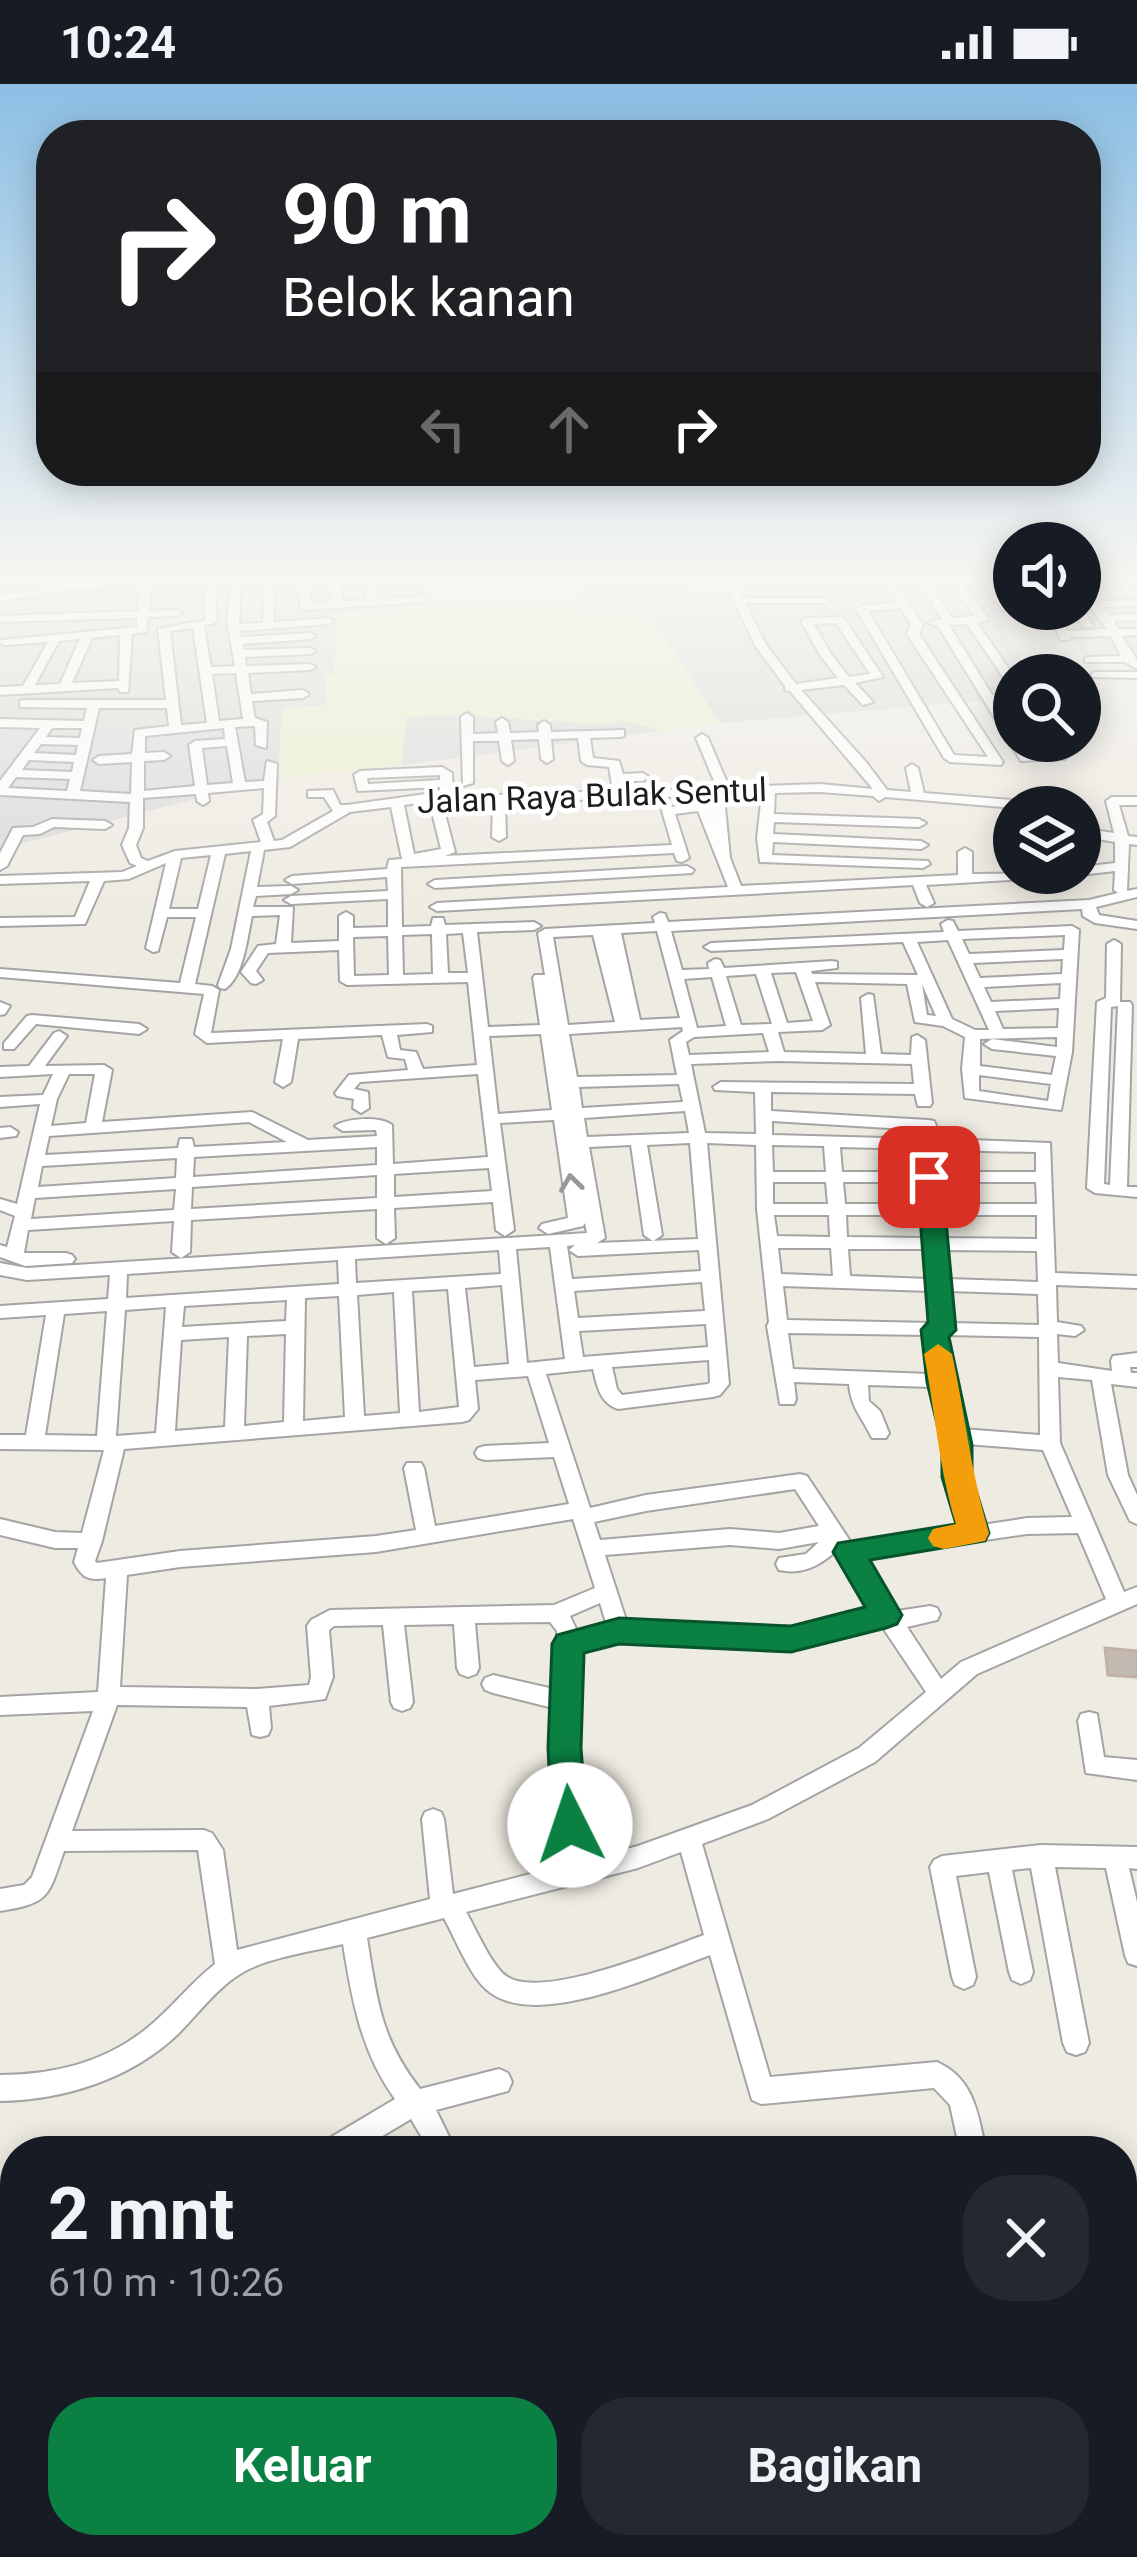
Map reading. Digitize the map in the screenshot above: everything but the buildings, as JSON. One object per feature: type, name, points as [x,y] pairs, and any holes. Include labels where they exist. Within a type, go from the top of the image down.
[{"type":"street","points":[[171,691],[176,728]]},
{"type":"street","points":[[209,691],[214,726]]},
{"type":"street","points":[[245,691],[249,718]]},
{"type":"street","points":[[246,698],[276,691]]},
{"type":"street","points":[[797,691],[858,757],[880,794]]},
{"type":"street","points":[[857,691],[867,702]]},
{"type":"street","points":[[910,691],[952,761],[997,762],[951,691]]},
{"type":"street","points":[[986,691],[993,704]]},
{"type":"street","points":[[24,704],[172,704]]},
{"type":"street","points":[[73,794],[93,707]]},
{"type":"street","points":[[146,865],[130,853],[139,733],[230,725],[277,712]]},
{"type":"street","points":[[467,717],[467,783]]},
{"type":"street","points":[[249,718],[261,722],[262,746]]},
{"type":"street","points":[[0,790],[49,724]]},
{"type":"street","points":[[2,726],[89,725]]},
{"type":"street","points":[[230,725],[240,788]]},
{"type":"street","points":[[468,737],[503,729],[620,733]]},
{"type":"street","points":[[503,729],[508,761]]},
{"type":"street","points":[[544,730],[548,759]]},
{"type":"street","points":[[583,733],[587,761],[615,764],[618,785],[643,777]]},
{"type":"street","points":[[702,738],[723,788]]},
{"type":"street","points":[[38,740],[86,742]]},
{"type":"street","points":[[203,796],[195,745],[232,742]]},
{"type":"street","points":[[25,756],[82,759]]},
{"type":"street","points":[[99,760],[164,756]]},
{"type":"street","points":[[271,764],[269,817],[260,820],[270,847],[285,867],[290,895],[283,948]]},
{"type":"street","points":[[912,768],[922,873],[998,1034]]},
{"type":"street","points":[[671,770],[675,790]]},
{"type":"street","points":[[442,771],[446,790],[362,788],[360,775],[442,771]]},
{"type":"street","points":[[13,773],[78,776]]},
{"type":"street","points":[[957,773],[962,796]]},
{"type":"street","points":[[0,790],[203,796],[269,784]]},
{"type":"street","name":"Jalan Raya Bulak Sentul","points":[[0,880],[124,876],[176,855],[270,847],[347,809],[446,790],[464,800],[618,785],[675,790],[770,786],[993,800]]},
{"type":"street","points":[[770,786],[766,860],[958,879],[993,878]]},
{"type":"street","points":[[314,794],[328,792],[334,807],[347,809]]},
{"type":"street","points":[[848,793],[849,842]]},
{"type":"street","points":[[499,798],[500,837]]},
{"type":"street","points":[[397,803],[408,857],[413,858],[448,852],[438,812],[464,800]]},
{"type":"street","points":[[1132,889],[1120,866],[1129,840],[1112,801],[1137,801]]},
{"type":"street","points":[[735,886],[724,856],[719,807],[668,812],[735,1030]]},
{"type":"street","points":[[767,818],[920,823]]},
{"type":"street","points":[[0,866],[18,831],[52,823],[105,825]]},
{"type":"street","points":[[764,838],[921,844]]},
{"type":"street","points":[[225,985],[249,892],[270,847]]},
{"type":"street","points":[[396,981],[394,863],[679,849]]},
{"type":"street","points":[[187,986],[219,851]]},
{"type":"street","points":[[963,901],[958,879],[965,852]]},
{"type":"street","points":[[153,948],[176,855]]},
{"type":"street","points":[[546,857],[561,924]]},
{"type":"street","points":[[434,862],[440,979]]},
{"type":"street","points":[[1101,869],[1120,866]]},
{"type":"street","points":[[435,884],[687,870]]},
{"type":"street","points":[[246,912],[290,895],[393,873]]},
{"type":"street","points":[[437,908],[792,886],[922,873]]},
{"type":"street","points":[[0,922],[82,920],[98,878]]},
{"type":"street","points":[[256,980],[248,971],[258,951],[346,932],[1035,903],[1132,889]]},
{"type":"street","points":[[934,905],[963,901],[1089,904],[1132,889]]},
{"type":"street","points":[[249,892],[394,895]]},
{"type":"street","points":[[1089,904],[1095,919],[1137,925]]},
{"type":"street","points":[[160,913],[203,913]]},
{"type":"street","points":[[9,1262],[506,1236],[570,1227],[577,1222],[572,1082],[553,1029],[545,934],[662,922]]},
{"type":"street","points":[[662,922],[689,1027]]},
{"type":"street","points":[[534,926],[570,1114],[583,1142],[596,1238]]},
{"type":"street","points":[[470,929],[510,1279],[528,1372],[583,1514],[603,1593],[619,1631]]},
{"type":"street","points":[[606,929],[630,1025]]},
{"type":"street","points":[[711,947],[1072,930],[1066,1032],[1055,1107],[973,1096],[972,1038]]},
{"type":"street","points":[[346,932],[347,981],[474,977]]},
{"type":"street","points":[[907,936],[920,979],[920,1019],[946,1022],[972,1038],[1064,1052]]},
{"type":"street","points":[[864,938],[881,976]]},
{"type":"street","points":[[821,941],[834,971]]},
{"type":"street","points":[[1114,944],[1118,1192],[1137,1192]]},
{"type":"street","points":[[964,959],[1071,954]]},
{"type":"street","points":[[677,975],[762,969],[920,979]]},
{"type":"street","points":[[762,969],[778,1056]]},
{"type":"street","points":[[0,973],[113,985],[187,986],[214,994],[204,1037],[291,1036],[329,1028],[428,1029]]},
{"type":"street","points":[[480,1032],[630,1025],[735,1030],[823,1025],[804,973]]},
{"type":"street","points":[[974,982],[1068,978]]},
{"type":"street","points":[[868,998],[874,1059]]},
{"type":"street","points":[[986,1007],[1068,1003]]},
{"type":"street","points":[[12,1047],[32,1019],[139,1029]]},
{"type":"street","points":[[601,1362],[608,1392],[618,1402],[718,1388],[698,1138],[678,1040],[689,1027]]},
{"type":"street","points":[[389,1031],[393,1054],[411,1055],[416,1072]]},
{"type":"street","points":[[972,1038],[1066,1032]]},
{"type":"street","points":[[0,1072],[42,1070],[58,1036]]},
{"type":"street","points":[[284,1082],[291,1036]]},
{"type":"street","points":[[721,1087],[922,1096],[917,1040]]},
{"type":"street","points":[[572,1082],[778,1056],[919,1060]]},
{"type":"street","points":[[9,1262],[50,1100],[63,1069],[104,1070],[93,1127]]},
{"type":"street","points":[[361,1108],[363,1096],[344,1094],[351,1079],[485,1069]]},
{"type":"street","points":[[970,1069],[1060,1081]]},
{"type":"street","points":[[763,1087],[765,1209],[787,1400]]},
{"type":"street","points":[[0,1102],[50,1100]]},
{"type":"street","points":[[491,1119],[693,1106]]},
{"type":"street","points":[[765,1116],[931,1126],[929,1177],[941,1382],[955,1436],[957,1477],[974,1533]]},
{"type":"street","points":[[44,1131],[252,1117],[304,1144]]},
{"type":"street","points":[[181,1252],[187,1122]]},
{"type":"street","points":[[893,1122],[894,1144]]},
{"type":"street","points":[[343,1126],[384,1125],[385,1203],[377,1243]]},
{"type":"street","points":[[0,2088],[61,2082],[137,2051],[159,2035],[227,1965],[445,1904],[583,1872],[760,1813],[867,1755],[969,1668],[1128,1599],[1083,1525],[1050,1443],[1044,1147],[698,1138],[583,1142]]},
{"type":"street","points":[[638,1139],[653,1235]]},
{"type":"street","points":[[34,1161],[385,1141]]},
{"type":"street","points":[[832,1144],[842,1283]]},
{"type":"street","points":[[29,1193],[496,1162]]},
{"type":"street","points":[[764,1177],[1044,1177]]},
{"type":"street","points":[[0,1204],[23,1219],[183,1216],[501,1196]]},
{"type":"street","points":[[765,1209],[1045,1210]]},
{"type":"street","points":[[559,1245],[653,1235],[705,1239]]},
{"type":"street","points":[[506,1236],[559,1245],[705,1239]]},
{"type":"street","points":[[9,1262],[119,1267],[346,1253],[377,1243]]},
{"type":"street","points":[[769,1243],[1046,1245]]},
{"type":"street","points":[[559,1245],[575,1366]]},
{"type":"street","points":[[346,1253],[355,1423]]},
{"type":"street","points":[[119,1267],[111,1442],[86,1570],[376,1544],[795,1480],[806,1484],[938,1692]]},
{"type":"street","points":[[564,1286],[709,1276]]},
{"type":"street","points":[[0,1312],[510,1279]]},
{"type":"street","points":[[774,1280],[938,1286],[1137,1282]]},
{"type":"street","points":[[0,1442],[111,1442],[466,1412],[456,1282]]},
{"type":"street","points":[[403,1286],[410,1418]]},
{"type":"street","points":[[293,1427],[296,1292]]},
{"type":"street","points":[[164,1438],[176,1301]]},
{"type":"street","points":[[34,1444],[56,1310]]},
{"type":"street","points":[[568,1325],[714,1317]]},
{"type":"street","points":[[776,1326],[1075,1330]]},
{"type":"street","points":[[173,1334],[296,1327]]},
{"type":"street","points":[[234,1432],[238,1331]]},
{"type":"street","points":[[464,1374],[716,1353]]},
{"type":"street","points":[[1130,1379],[1120,1361],[1137,1360]]},
{"type":"street","points":[[1048,1369],[1130,1379]]},
{"type":"street","points":[[784,1375],[941,1382]]},
{"type":"street","points":[[1101,1376],[1114,1462],[1137,1516]]},
{"type":"street","points":[[858,1378],[860,1404],[873,1416],[879,1432]]},
{"type":"street","points":[[955,1436],[1017,1435],[1050,1443]]},
{"type":"street","points":[[485,1453],[558,1450]]},
{"type":"street","points":[[414,1468],[427,1536]]},
{"type":"street","points":[[593,1548],[730,1537],[840,1541],[1083,1525]]},
{"type":"street","points":[[0,1527],[55,1540],[92,1541]]},
{"type":"street","points":[[786,1564],[811,1561],[840,1541]]},
{"type":"street","points":[[0,1900],[30,1895],[40,1883],[108,1699],[117,1570]]},
{"type":"street","points":[[0,1706],[108,1699],[257,1698],[320,1691],[318,1625],[323,1619],[556,1613],[603,1593]]},
{"type":"street","points":[[556,1613],[567,1628],[565,1748],[570,1825],[583,1872]]},
{"type":"street","points":[[568,1644],[619,1631],[791,1639],[930,1614]]},
{"type":"street","points":[[393,1616],[402,1702]]},
{"type":"street","points":[[464,1616],[468,1668]]},
{"type":"street","points":[[494,1684],[568,1702]]},
{"type":"street","points":[[257,1698],[260,1728]]},
{"type":"street","points":[[1089,1721],[1094,1766],[1137,1771]]},
{"type":"street","points":[[434,1819],[445,1904],[497,1984],[521,1994],[584,1989],[719,1941]]},
{"type":"street","points":[[689,1839],[761,2091],[937,2074],[960,2093],[970,2136]]},
{"type":"street","points":[[55,1840],[204,1840],[211,1850],[227,1965]]},
{"type":"street","points":[[1041,1856],[1076,2043]]},
{"type":"street","points":[[964,1977],[941,1869],[998,1861],[1041,1856],[1126,1857],[1137,1954]]},
{"type":"street","points":[[998,1861],[1021,1972]]},
{"type":"street","points":[[352,1929],[376,2041],[438,2136]]},
{"type":"street","points":[[357,2136],[413,2103],[500,2082]]},
{"type":"shaded area","points":[[0,691],[329,691],[325,706],[282,708],[278,778],[0,849]]},
{"type":"shaded area","points":[[699,691],[993,691],[993,700],[720,723]]},
{"type":"shaded area","points":[[406,717],[620,720],[662,731],[401,765]]},
{"type":"green space","points":[[325,691],[699,691],[720,723],[662,731],[620,720],[608,725],[459,715],[407,717],[401,765],[278,778],[282,708],[325,705]]},
{"type":"slow traffic","points":[[938,1354],[942,1391],[957,1445],[957,1477],[974,1533],[944,1538]]},
{"type":"route","points":[[570,1825],[565,1748],[568,1644],[619,1631],[791,1639],[886,1615],[848,1552],[974,1533],[957,1477],[957,1445],[942,1391],[935,1330],[942,1330],[929,1177]]}]
